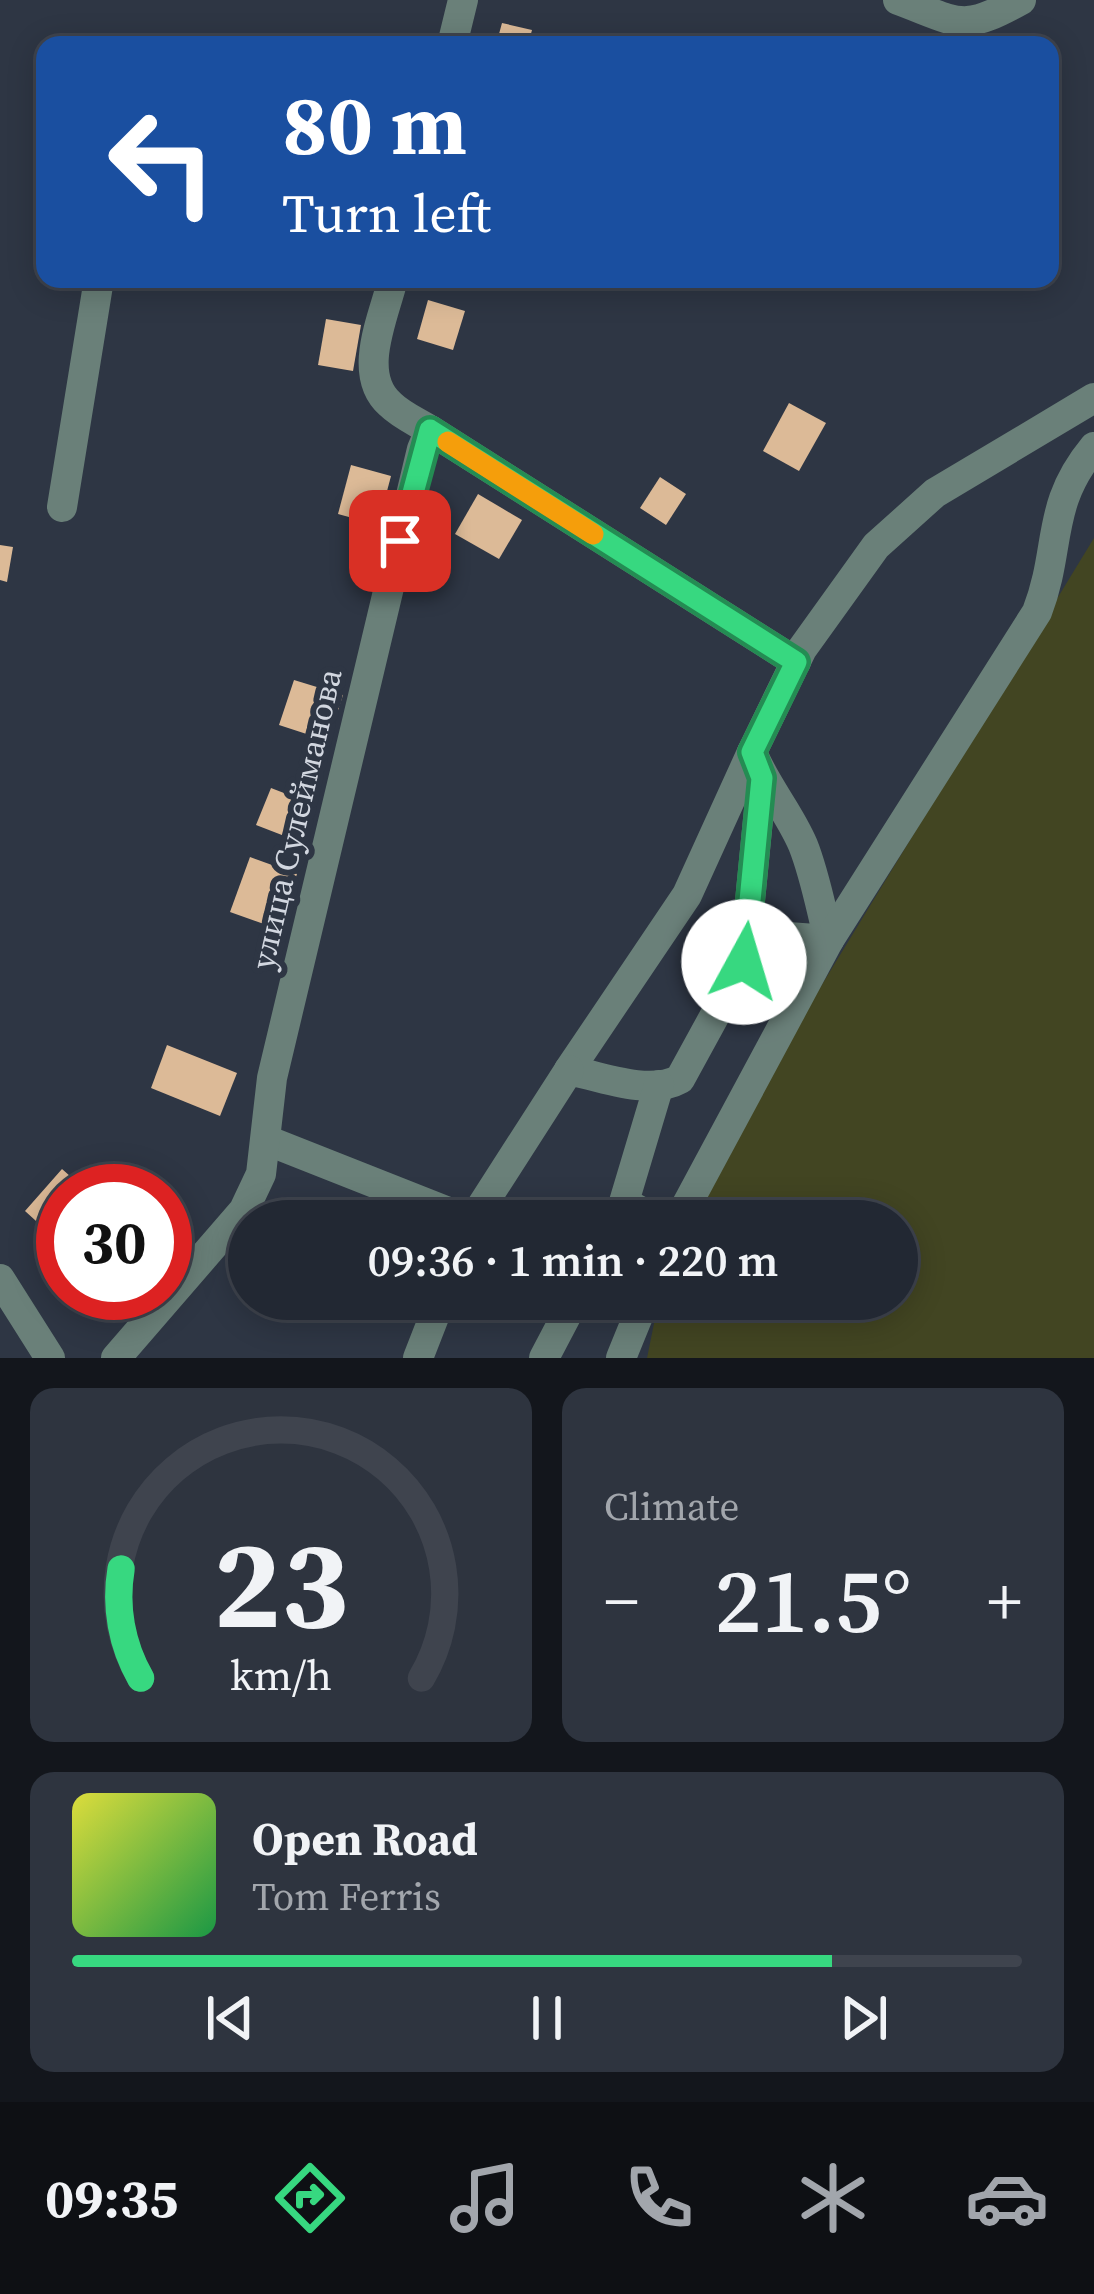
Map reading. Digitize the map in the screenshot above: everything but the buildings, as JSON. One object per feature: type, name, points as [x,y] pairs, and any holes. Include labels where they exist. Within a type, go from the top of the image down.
[{"type":"street","points":[[454,36],[463,0]]},
{"type":"street","points":[[898,0],[974,23],[1021,0]]},
{"type":"street","points":[[62,507],[98,288]]},
{"type":"street","points":[[391,288],[372,362],[376,388],[389,404],[796,662]]},
{"type":"street","points":[[485,1200],[687,895],[757,765],[796,662],[876,546],[935,493],[1094,398]]},
{"type":"street","name":"улица Сулейманова","points":[[116,1358],[237,1222],[256,1187],[272,1078],[416,472],[430,430]]},
{"type":"street","points":[[689,1200],[829,940],[1036,611],[1060,501],[1094,447]]},
{"type":"street","points":[[757,765],[805,848],[829,940]]},
{"type":"street","points":[[569,1070],[659,1085],[680,1079],[744,962],[757,765]]},
{"type":"street","points":[[744,962],[788,937],[829,940]]},
{"type":"street","points":[[622,1200],[659,1085]]},
{"type":"street","points":[[266,1140],[419,1200]]},
{"type":"street","points":[[0,1279],[13,1323],[50,1358]]},
{"type":"street","points":[[418,1358],[433,1320]]},
{"type":"street","points":[[544,1358],[563,1320]]},
{"type":"street","points":[[621,1358],[636,1320]]},
{"type":"green space","points":[[1094,538],[1094,1358],[647,1358],[655,1320],[918,1320],[918,1200],[691,1200]]},
{"type":"slow traffic","points":[[448,442],[593,534]]},
{"type":"route","points":[[400,541],[430,430],[796,662],[752,752],[762,778],[744,962]]}]
